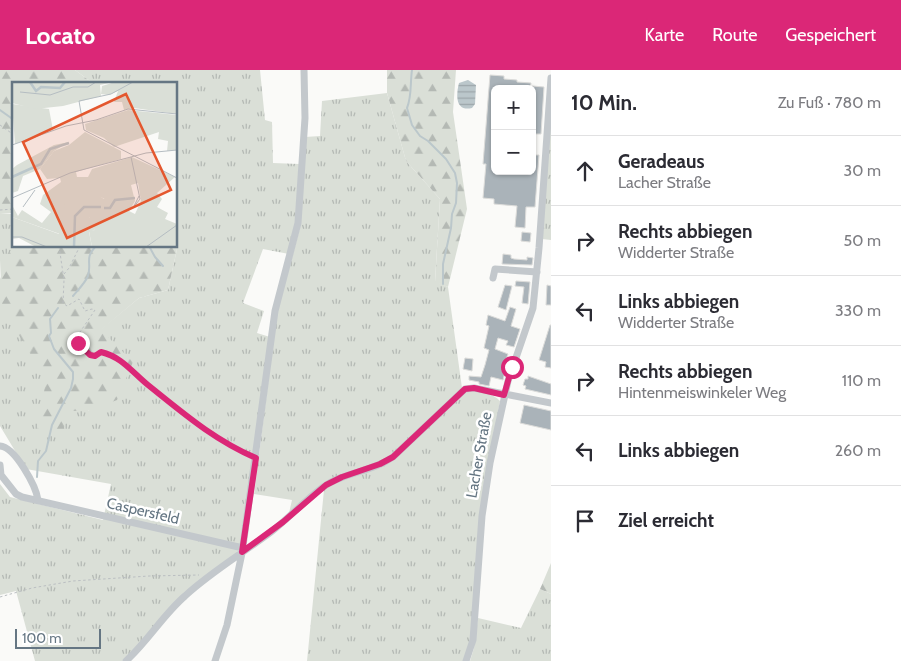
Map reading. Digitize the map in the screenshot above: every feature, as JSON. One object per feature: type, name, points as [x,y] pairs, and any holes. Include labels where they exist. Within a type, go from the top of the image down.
[{"type":"street","points":[[215,661],[227,625],[242,550],[276,305],[298,223],[305,118],[304,70]]},
{"type":"street","name":"Lacher Straße","points":[[466,661],[473,640],[482,516],[490,463],[504,395],[512,367],[532,316],[551,78]]},
{"type":"street","points":[[493,278],[495,269],[537,272]]},
{"type":"street","points":[[126,661],[147,640],[180,601],[242,550],[283,522],[326,485],[393,457],[465,389],[474,388],[551,404]]},
{"type":"street","points":[[0,446],[6,447],[16,458],[35,490],[38,500]]},
{"type":"street","name":"Caspersfeld","points":[[0,465],[1,475],[16,494],[22,497],[242,550]]},
{"type":"path","points":[[0,125],[12,134]]},
{"type":"path","points":[[59,248],[64,274],[64,304],[67,306],[78,299],[81,300],[85,311],[95,310],[77,338],[78,343],[88,354],[94,356],[101,352],[120,360],[208,432],[256,458]]},
{"type":"path","points":[[64,274],[68,271],[79,248]]},
{"type":"path","points":[[0,598],[32,588],[73,581],[178,575],[210,576]]},
{"type":"green space","points":[[0,70],[75,70],[91,82],[12,82],[12,213],[0,214]]},
{"type":"green space","points":[[75,70],[260,70],[265,120],[272,122],[273,163],[299,164],[298,211],[289,254],[263,249],[243,303],[264,311],[257,333],[270,337],[240,546],[237,553],[183,595],[142,643],[122,661],[35,661],[16,591],[0,595],[0,484],[10,497],[103,520],[111,484],[26,469],[0,426],[0,277],[70,410],[89,411],[100,330],[139,298],[168,290],[178,248],[178,82],[91,82]]},
{"type":"green space","points":[[387,70],[456,70],[453,112],[467,209],[448,287],[435,282],[440,199],[406,161],[387,93]]},
{"type":"green space","points":[[387,93],[406,161],[440,199],[435,281],[448,287],[462,388],[393,454],[384,460],[338,476],[289,513],[292,500],[254,494],[277,313],[300,228],[305,137],[320,136],[322,101]]},
{"type":"green space","points":[[551,113],[551,240],[542,239]]},
{"type":"green space","points":[[0,214],[12,214],[12,248],[16,248],[0,261]]},
{"type":"green space","points":[[15,248],[177,248],[168,290],[139,298],[101,330],[133,362],[117,400],[88,411],[70,411],[62,433],[37,432],[46,380],[2,307],[0,260]]},
{"type":"green space","points":[[467,391],[485,393],[500,401],[489,461],[471,637],[464,661],[307,661],[324,490],[335,483],[382,466]]},
{"type":"green space","points":[[551,563],[551,594],[540,589]]},
{"type":"green space","points":[[540,589],[551,594],[551,661],[470,661],[474,648],[478,618],[521,628]]},
{"type":"shaded area","points":[[468,80],[476,85],[475,104],[472,108],[466,109],[458,102],[457,93],[459,83]]},
{"type":"building","points":[[490,75],[504,76],[504,79],[517,80],[517,82],[531,83],[531,85],[491,85],[491,175],[536,175],[536,155],[539,155],[535,207],[526,207],[525,228],[515,227],[517,206],[494,204],[494,199],[483,198],[486,164],[483,164]]},
{"type":"building","points":[[536,86],[544,87],[541,134],[536,134]]},
{"type":"building","points":[[522,232],[531,233],[530,242],[521,241]]},
{"type":"building","points":[[503,254],[511,255],[511,258],[514,259],[527,260],[527,257],[533,258],[532,265],[502,264]]},
{"type":"building","points":[[516,281],[530,282],[528,304],[522,303],[524,287],[515,286]]},
{"type":"building","points":[[505,285],[512,286],[506,310],[498,307]]},
{"type":"building","points":[[547,285],[551,286],[551,305],[546,305]]},
{"type":"building","points":[[510,307],[516,309],[511,326],[520,329],[514,347],[506,345],[508,341],[498,338],[495,349],[508,354],[502,371],[505,372],[503,380],[491,377],[489,386],[469,380],[469,376],[481,377],[485,365],[489,350],[484,348],[489,326],[486,325],[488,315],[505,321]]},
{"type":"building","points":[[550,325],[551,368],[545,367],[546,362],[539,360]]},
{"type":"building","points":[[465,358],[473,359],[472,371],[463,369]]},
{"type":"building","points":[[528,376],[551,384],[551,395],[525,389],[526,386],[523,385]]},
{"type":"building","points":[[524,405],[551,411],[551,430],[520,423]]},
{"type":"waterway","points":[[412,70],[407,108],[412,125],[420,136],[428,141],[446,159],[455,173],[457,183],[456,203],[452,214],[443,264],[443,284]]},
{"type":"waterway","points":[[0,110],[12,119]]},
{"type":"waterway","points":[[73,296],[88,276],[89,258],[94,248]]},
{"type":"waterway","points":[[150,248],[163,266]]},
{"type":"waterway","points":[[37,477],[38,461],[46,451],[52,425],[71,388],[73,379],[73,372],[54,349],[49,336],[51,333],[50,319],[58,308]]},
{"type":"route","points":[[78,343],[90,355],[95,356],[101,352],[112,355],[120,360],[208,432],[256,458],[242,552],[283,522],[318,491],[334,480],[388,461],[465,389],[474,388],[504,395],[512,367]]}]
